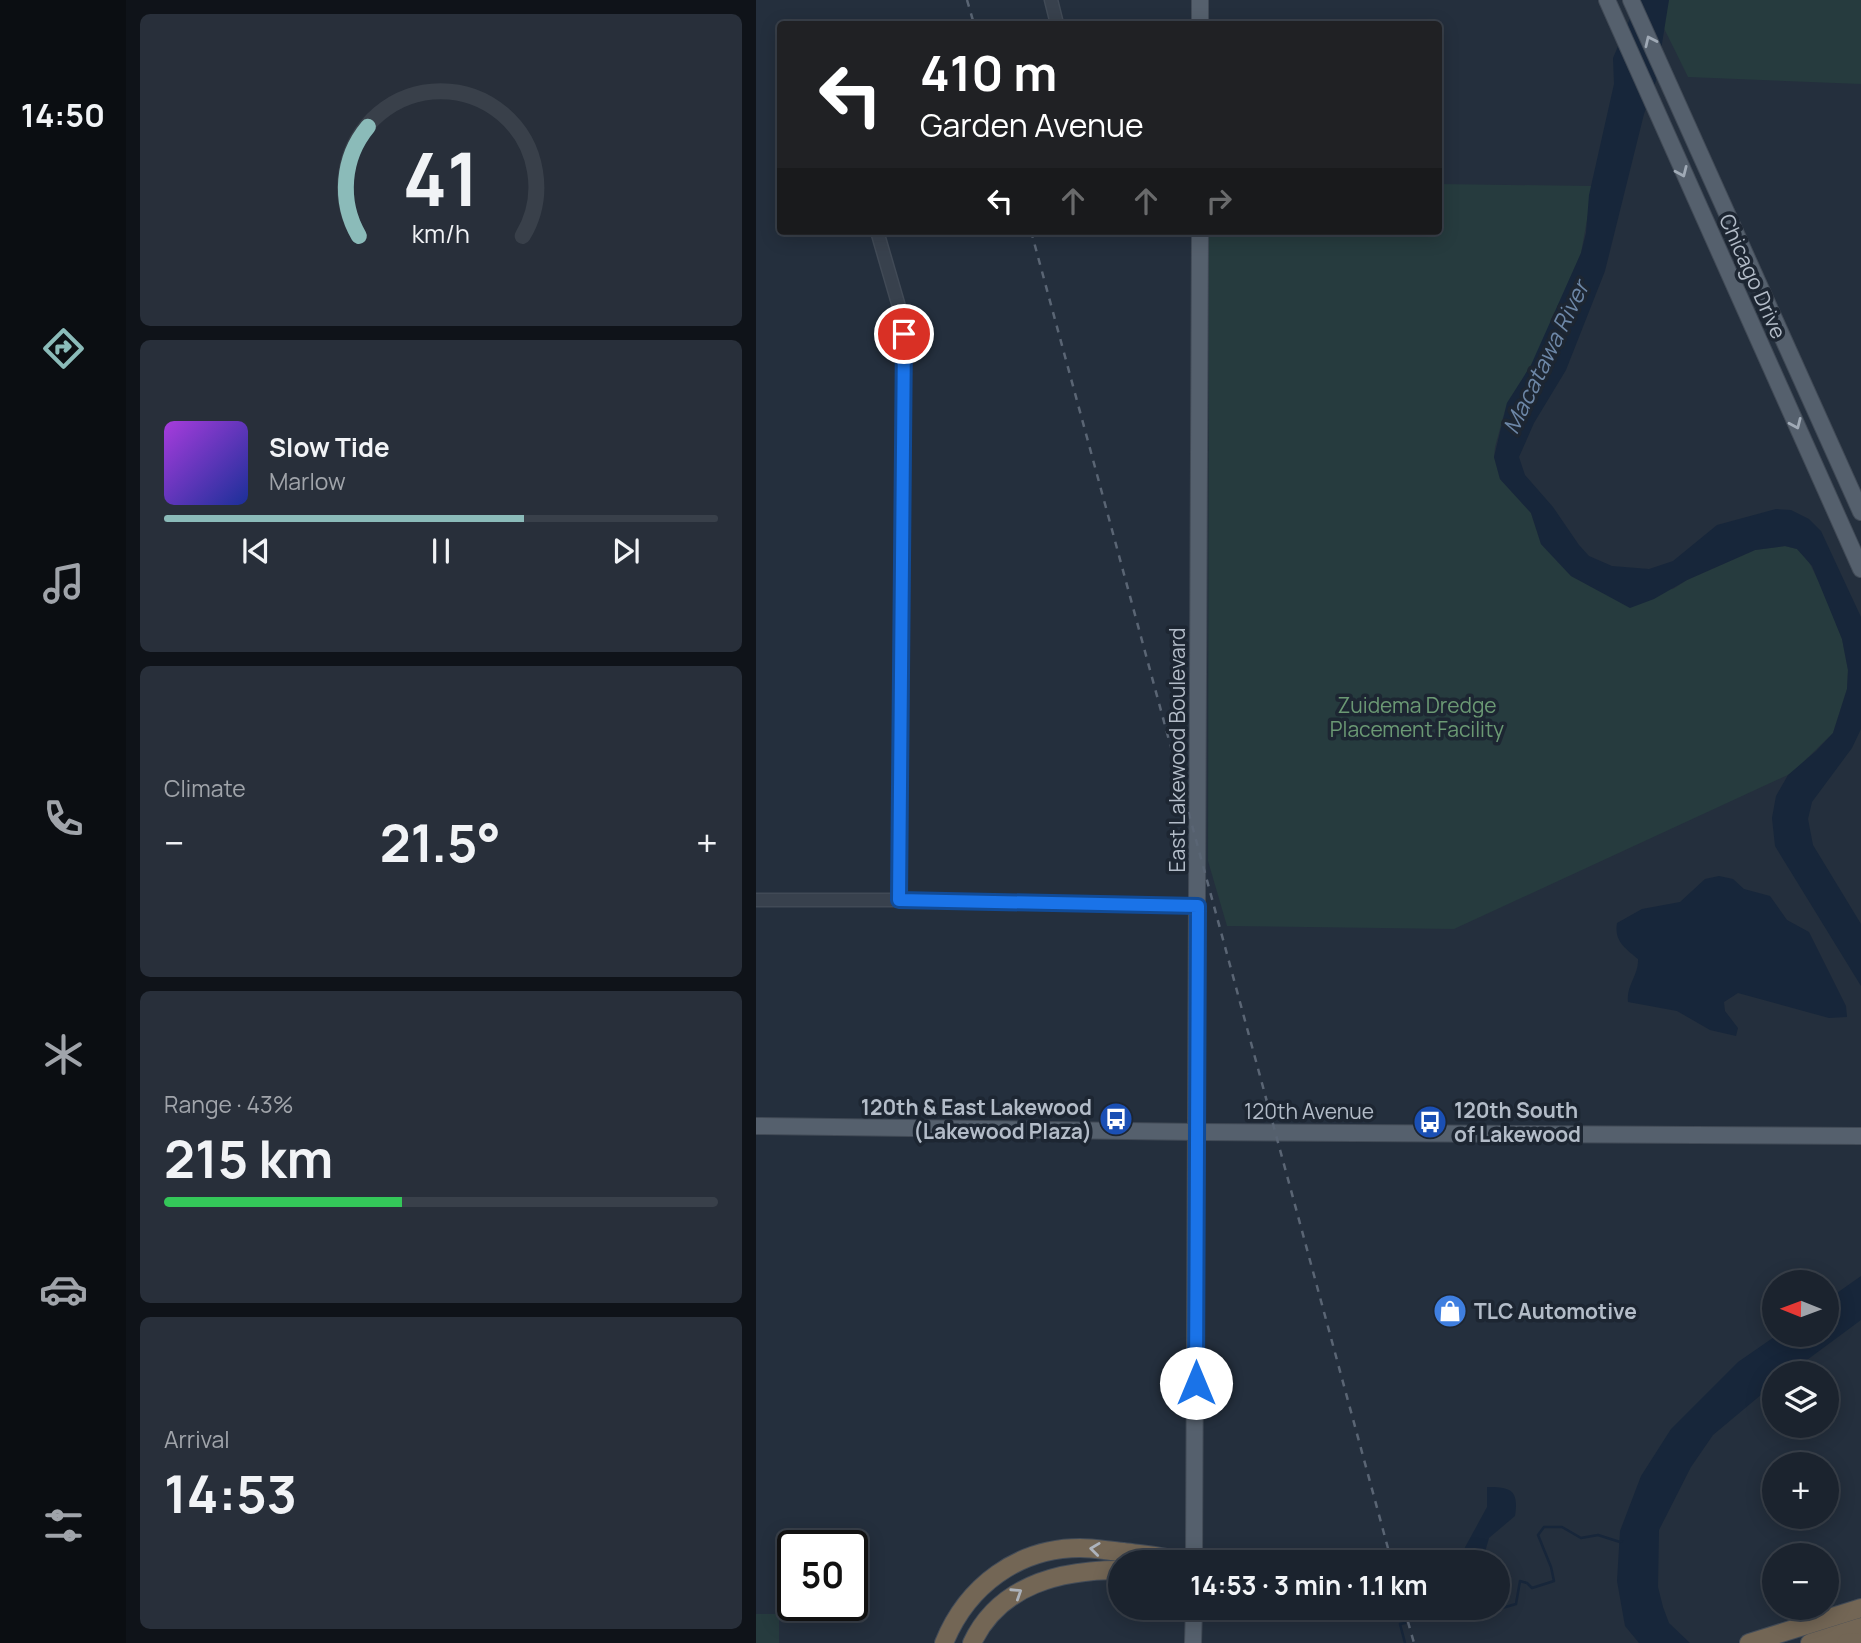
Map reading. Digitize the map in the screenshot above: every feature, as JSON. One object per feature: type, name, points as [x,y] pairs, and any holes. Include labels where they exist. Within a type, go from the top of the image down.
[{"type":"highway","points":[[944,1643],[960,1612],[981,1586],[1008,1567],[1040,1553],[1083,1548],[1108,1551]]},
{"type":"highway","points":[[972,1643],[1001,1605],[1032,1584],[1078,1571],[1108,1570]]},
{"type":"highway","points":[[1749,1643],[1861,1608]]},
{"type":"highway","points":[[1810,1643],[1861,1627]]},
{"type":"highway","points":[[1846,1643],[1861,1642]]},
{"type":"main road","points":[[1200,0],[1200,21]]},
{"type":"main road","name":"Chicago Drive","points":[[1607,0],[1861,569]]},
{"type":"main road","name":"Chicago Drive","points":[[1631,1],[1861,512]]},
{"type":"main road","name":"East Lakewood Boulevard","points":[[1194,1550],[1200,235]]},
{"type":"main road","points":[[1780,388],[1804,384]]},
{"type":"main road","name":"120th Avenue","points":[[756,1126],[1861,1136]]},
{"type":"main road","points":[[1193,1643],[1194,1620]]},
{"type":"street","points":[[1051,0],[1056,21]]},
{"type":"street","points":[[878,235],[902,317],[904,334],[899,900]]},
{"type":"street","points":[[756,900],[1198,906]]},
{"type":"green space","points":[[1653,0],[1861,0],[1861,84],[1688,77],[1653,6]]},
{"type":"green space","name":"Zuidema Dredge Placement Facility","points":[[1442,184],[1593,186],[1581,253],[1533,363],[1507,403],[1494,457],[1500,479],[1531,513],[1541,544],[1571,576],[1603,593],[1673,589],[1687,580],[1755,550],[1785,546],[1797,549],[1807,558],[1822,588],[1842,639],[1848,670],[1847,689],[1833,733],[1792,773],[1454,929],[1227,926],[1208,861],[1209,235],[1442,235]]},
{"type":"green space","points":[[756,1614],[777,1614],[779,1643],[756,1643]]},
{"type":"water","name":"Macatawa River","points":[[1638,0],[1669,0],[1656,81],[1644,114],[1605,271],[1566,370],[1534,423],[1519,457],[1525,475],[1553,507],[1579,545],[1589,556],[1612,566],[1649,569],[1673,561],[1717,525],[1776,509],[1791,510],[1809,519],[1821,531],[1861,617],[1861,729],[1852,748],[1812,802],[1808,819],[1813,845],[1861,924],[1861,986],[1775,846],[1772,818],[1776,796],[1788,775],[1833,733],[1847,689],[1848,670],[1842,639],[1812,566],[1797,549],[1785,546],[1755,550],[1630,608],[1571,576],[1541,544],[1531,513],[1500,479],[1494,457],[1507,403],[1531,365],[1581,253],[1586,233],[1589,195],[1614,84],[1613,58]]},
{"type":"water","points":[[1719,876],[1733,879],[1744,889],[1770,896],[1787,920],[1809,932],[1846,1006],[1847,1017],[1829,1018],[1738,993],[1724,1002],[1725,1011],[1738,1028],[1736,1036],[1710,1030],[1677,1011],[1628,1002],[1638,959],[1619,939],[1617,923],[1642,909],[1680,902],[1705,879]]},
{"type":"water","points":[[1861,1276],[1861,1320],[1839,1336],[1839,1292]]},
{"type":"water","points":[[1762,1345],[1762,1348],[1823,1348],[1806,1361],[1762,1361],[1762,1394],[1713,1435],[1691,1467],[1659,1530],[1658,1587],[1669,1623],[1690,1643],[1639,1643],[1625,1626],[1617,1581],[1620,1531],[1641,1476],[1671,1429],[1738,1362]]},
{"type":"water","points":[[1487,1487],[1507,1489],[1516,1500],[1515,1516],[1489,1538],[1486,1550],[1464,1550],[1487,1507]]},
{"type":"waterway","points":[[1510,1606],[1516,1604],[1520,1581],[1532,1588],[1554,1581],[1538,1535],[1544,1527],[1562,1527],[1581,1538],[1598,1535],[1622,1541]]},
{"type":"waterway","points":[[1405,1623],[1400,1624],[1405,1643]]},
{"type":"railway","points":[[967,0],[973,21]]},
{"type":"railway","points":[[1032,235],[1388,1550]]},
{"type":"railway","points":[[1407,1620],[1414,1643]]},
{"type":"place","name":"120th & East Lakewood (Lakewood Plaza)","points":[[1116,1119]]},
{"type":"place","name":"120th South of Lakewood","points":[[1430,1122]]},
{"type":"place","name":"TLC Automotive","points":[[1450,1311]]},
{"type":"route","points":[[904,334],[899,900],[1198,906],[1196,1383]]}]
